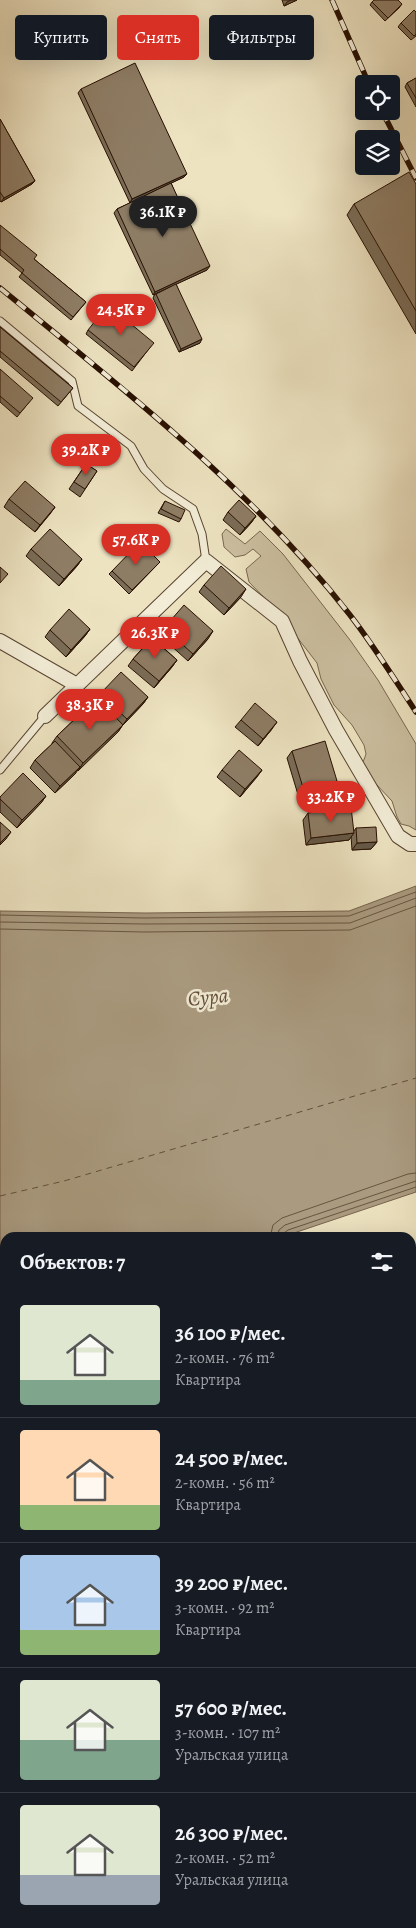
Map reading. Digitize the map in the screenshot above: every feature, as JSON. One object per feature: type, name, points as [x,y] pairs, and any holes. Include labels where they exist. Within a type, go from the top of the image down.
[{"type":"street","points":[[45,716],[206,561],[282,621],[300,661],[336,730],[398,836],[410,844],[416,844]]},
{"type":"street","points":[[0,640],[77,685]]},
{"type":"lane","points":[[0,321],[72,381],[78,406],[132,446],[144,469],[163,489],[192,509],[202,534],[206,561]]},
{"type":"lane","points":[[0,770],[45,716]]},
{"type":"shaded area","points":[[226,529],[245,544],[260,531],[283,554],[350,640],[378,680],[416,744],[416,830],[401,824],[392,801],[362,765],[366,754],[364,745],[352,725],[334,705],[321,679],[317,663],[276,610],[249,582],[246,569],[261,556],[253,549],[245,555],[235,557],[224,547],[222,534]]},
{"type":"water","name":"Сура","points":[[416,886],[416,1192],[297,1232],[0,1232],[0,911],[145,913],[349,911]]},
{"type":"building","points":[[374,0],[398,0],[402,4],[388,18],[372,2]]},
{"type":"building","points":[[414,10],[416,12],[416,34],[414,36],[401,23]]},
{"type":"building","points":[[135,63],[187,174],[132,199],[81,89]]},
{"type":"building","points":[[416,78],[416,98],[407,83]]},
{"type":"building","points":[[0,119],[35,181],[4,198],[0,192]]},
{"type":"building","points":[[409,172],[416,184],[416,311],[354,204]]},
{"type":"building","points":[[171,183],[210,266],[155,292],[117,209]]},
{"type":"building","points":[[0,225],[37,255],[34,259],[86,302],[73,317],[22,273],[24,270],[0,249]]},
{"type":"building","points":[[176,284],[202,339],[181,349],[156,294]]},
{"type":"building","points":[[108,305],[154,343],[134,367],[88,330]]},
{"type":"building","points":[[0,327],[73,388],[61,402],[0,351]]},
{"type":"building","points":[[0,369],[33,398],[20,413],[0,396]]},
{"type":"building","points":[[86,464],[97,471],[85,489],[74,482]]},
{"type":"building","points":[[25,481],[55,507],[40,525],[9,499]]},
{"type":"building","points":[[239,500],[256,516],[245,528],[228,512]]},
{"type":"building","points":[[165,501],[185,510],[181,519],[161,509]]},
{"type":"building","points":[[50,529],[82,559],[64,579],[31,549]]},
{"type":"building","points":[[140,542],[160,562],[132,590],[112,571]]},
{"type":"building","points":[[221,566],[246,589],[229,608],[204,585]]},
{"type":"building","points":[[0,567],[8,574],[0,583]]},
{"type":"building","points":[[184,605],[213,631],[193,654],[164,628]]},
{"type":"building","points":[[69,609],[90,629],[71,650],[50,630]]},
{"type":"building","points":[[146,624],[161,638],[157,642],[152,638],[150,640],[140,631]]},
{"type":"building","points":[[152,638],[177,660],[159,681],[133,659]]},
{"type":"building","points":[[121,672],[148,697],[127,719],[100,694]]},
{"type":"building","points":[[97,698],[123,725],[83,763],[57,736]]},
{"type":"building","points":[[255,703],[277,722],[263,739],[241,720]]},
{"type":"building","points":[[55,741],[80,767],[60,786],[35,760]]},
{"type":"building","points":[[325,741],[337,781],[304,791],[292,751]]},
{"type":"building","points":[[239,750],[262,770],[245,789],[222,770]]},
{"type":"building","points":[[23,773],[46,796],[22,820],[0,797]]},
{"type":"building","points":[[351,807],[354,833],[311,838],[308,813]]},
{"type":"building","points":[[0,822],[11,832],[0,843]]},
{"type":"building","points":[[376,827],[377,842],[357,843],[356,828]]},
{"type":"ferry route","points":[[0,1196],[64,1181],[416,1078]]},
{"type":"railway","points":[[332,0],[365,75]]},
{"type":"railway","points":[[387,120],[416,178]]},
{"type":"railway","points":[[0,288],[139,402],[228,482],[271,525],[312,569],[350,615],[416,712]]}]
